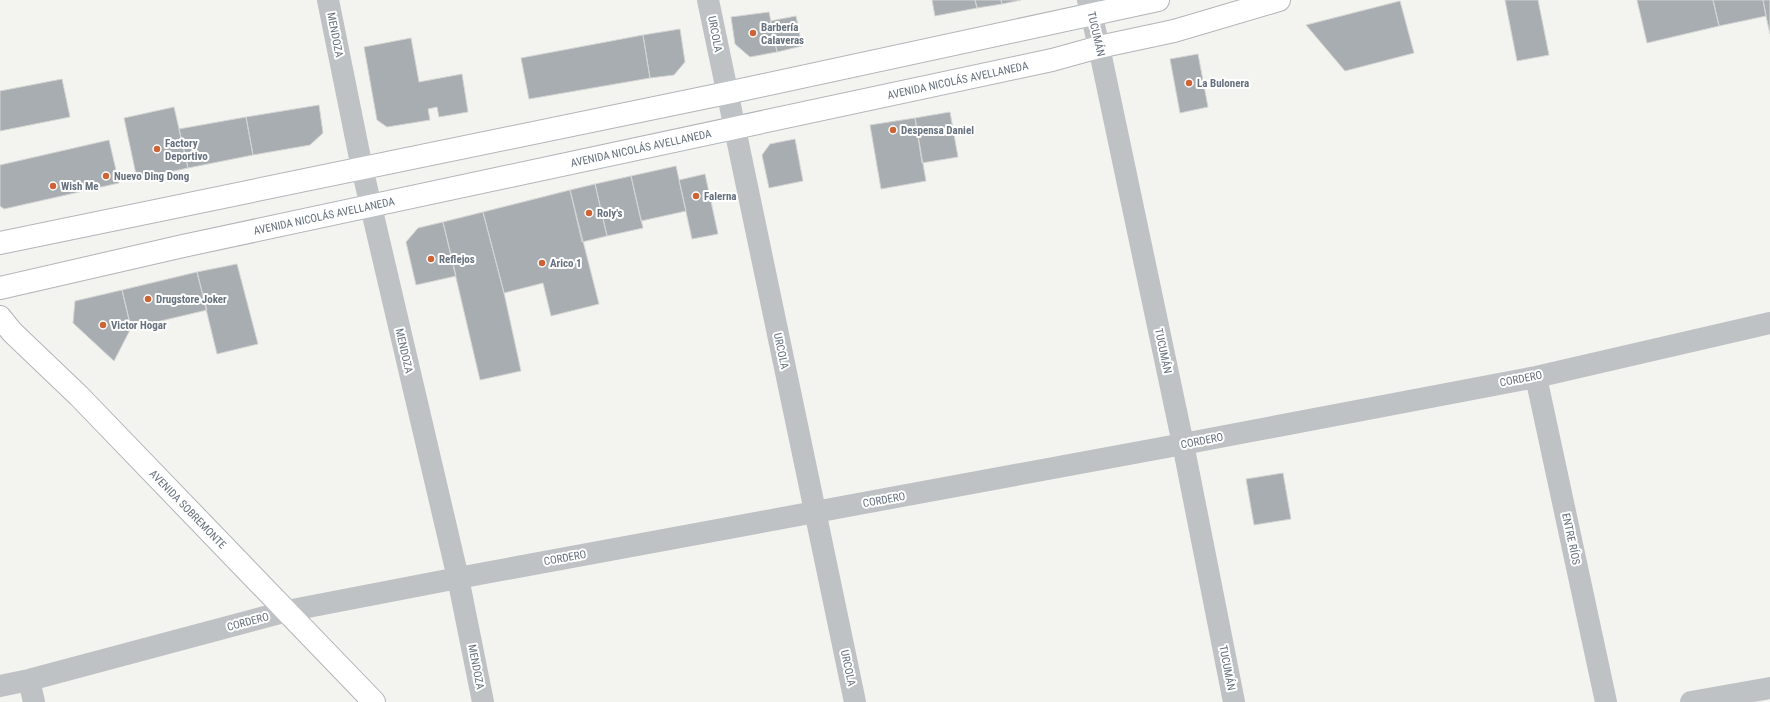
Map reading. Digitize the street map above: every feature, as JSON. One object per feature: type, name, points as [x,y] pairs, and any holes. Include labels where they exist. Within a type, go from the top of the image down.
[{"type":"main road","points":[[0,243],[727,93],[1089,8],[1158,0]]},
{"type":"main road","name":"AVENIDA NICOLÁS AVELLANEDA","points":[[0,288],[183,246],[1052,60],[1099,47],[1174,31],[1279,0]]},
{"type":"main road","name":"AVENIDA SOBREMONTE","points":[[0,317],[12,332],[79,396],[374,702]]},
{"type":"street","name":"MENDOZA","points":[[328,0],[370,206],[458,578],[483,702]]},
{"type":"street","name":"URCOLA","points":[[708,0],[855,702]]},
{"type":"street","name":"TUCUMÁN","points":[[1089,8],[1099,47],[1183,444],[1234,702]]},
{"type":"street","name":"CORDERO","points":[[0,686],[288,612],[458,578],[1183,444],[1536,376],[1770,323]]},
{"type":"street","name":"ENTRE RÍOS","points":[[1536,376],[1606,702]]},
{"type":"street","points":[[28,680],[34,702]]},
{"type":"street","points":[[1691,702],[1770,688]]},
{"type":"building","points":[[932,0],[975,0],[977,8],[935,16]]},
{"type":"building","points":[[975,0],[1001,0],[1002,4],[977,8]]},
{"type":"building","points":[[1001,0],[1021,0],[1002,4]]},
{"type":"building","points":[[1505,0],[1538,0],[1549,55],[1517,61]]},
{"type":"building","points":[[1637,0],[1713,0],[1719,26],[1647,43]]},
{"type":"building","points":[[1713,0],[1763,0],[1766,16],[1719,26]]},
{"type":"building","points":[[1763,0],[1770,0],[1770,34],[1766,16]]},
{"type":"building","points":[[1400,1],[1414,53],[1345,71],[1306,25]]},
{"type":"building","name":"Barbería Calaveras","points":[[769,12],[777,52],[750,57],[735,44],[731,17]]},
{"type":"building","points":[[796,16],[802,46],[777,52],[770,21]]},
{"type":"building","points":[[680,29],[685,62],[674,75],[650,78],[643,35]]},
{"type":"building","points":[[643,35],[650,78],[529,99],[521,58]]},
{"type":"building","points":[[411,38],[419,82],[462,74],[468,112],[439,117],[437,107],[428,109],[430,120],[387,127],[377,120],[364,47]]},
{"type":"building","name":"La Bulonera","points":[[1198,54],[1208,107],[1180,113],[1170,59]]},
{"type":"building","points":[[62,79],[70,117],[0,131],[0,91]]},
{"type":"building","points":[[319,105],[323,133],[310,145],[253,155],[246,117]]},
{"type":"building","name":"Factory Deportivo","points":[[174,107],[188,168],[137,179],[124,118]]},
{"type":"building","points":[[950,112],[958,157],[922,163],[915,118]]},
{"type":"building","points":[[246,117],[253,155],[188,168],[179,129]]},
{"type":"building","points":[[915,118],[926,181],[881,189],[870,125]]},
{"type":"building","points":[[795,139],[803,181],[769,188],[762,155],[770,144]]},
{"type":"building","points":[[109,140],[119,183],[4,209],[0,206],[0,165]]},
{"type":"building","points":[[676,166],[686,211],[641,221],[631,176]]},
{"type":"building","name":"Falerna","points":[[705,174],[718,234],[692,239],[679,180]]},
{"type":"building","points":[[631,176],[643,228],[607,236],[595,184]]},
{"type":"building","name":"Roly's","points":[[595,184],[607,236],[582,242],[570,190]]},
{"type":"building","name":"Arico 1","points":[[570,190],[599,304],[551,316],[543,283],[504,293],[483,212]]},
{"type":"building","points":[[483,212],[504,293],[521,371],[480,380],[443,222]]},
{"type":"building","name":"Reflejos","points":[[443,222],[456,276],[416,285],[406,242],[418,228]]},
{"type":"building","points":[[237,264],[258,344],[217,354],[197,272]]},
{"type":"building","points":[[197,272],[207,310],[131,328],[122,290]]},
{"type":"building","name":"Victor Hogar","points":[[122,290],[131,328],[114,361],[73,323],[75,301]]},
{"type":"building","points":[[1283,473],[1291,519],[1254,525],[1246,479]]},
{"type":"place","name":"Barbería Calaveras","points":[[753,33]]},
{"type":"place","name":"La Bulonera","points":[[1189,83]]},
{"type":"place","name":"Despensa Daniel","points":[[893,130]]},
{"type":"place","name":"Factory Deportivo","points":[[157,149]]},
{"type":"place","name":"Nuevo Ding Dong","points":[[106,176]]},
{"type":"place","name":"Wish Me","points":[[53,186]]},
{"type":"place","name":"Falerna","points":[[696,196]]},
{"type":"place","name":"Roly's","points":[[589,213]]},
{"type":"place","name":"Reflejos","points":[[431,259]]},
{"type":"place","name":"Arico 1","points":[[542,263]]},
{"type":"place","name":"Drugstore Joker","points":[[148,299]]},
{"type":"place","name":"Victor Hogar","points":[[103,325]]}]
